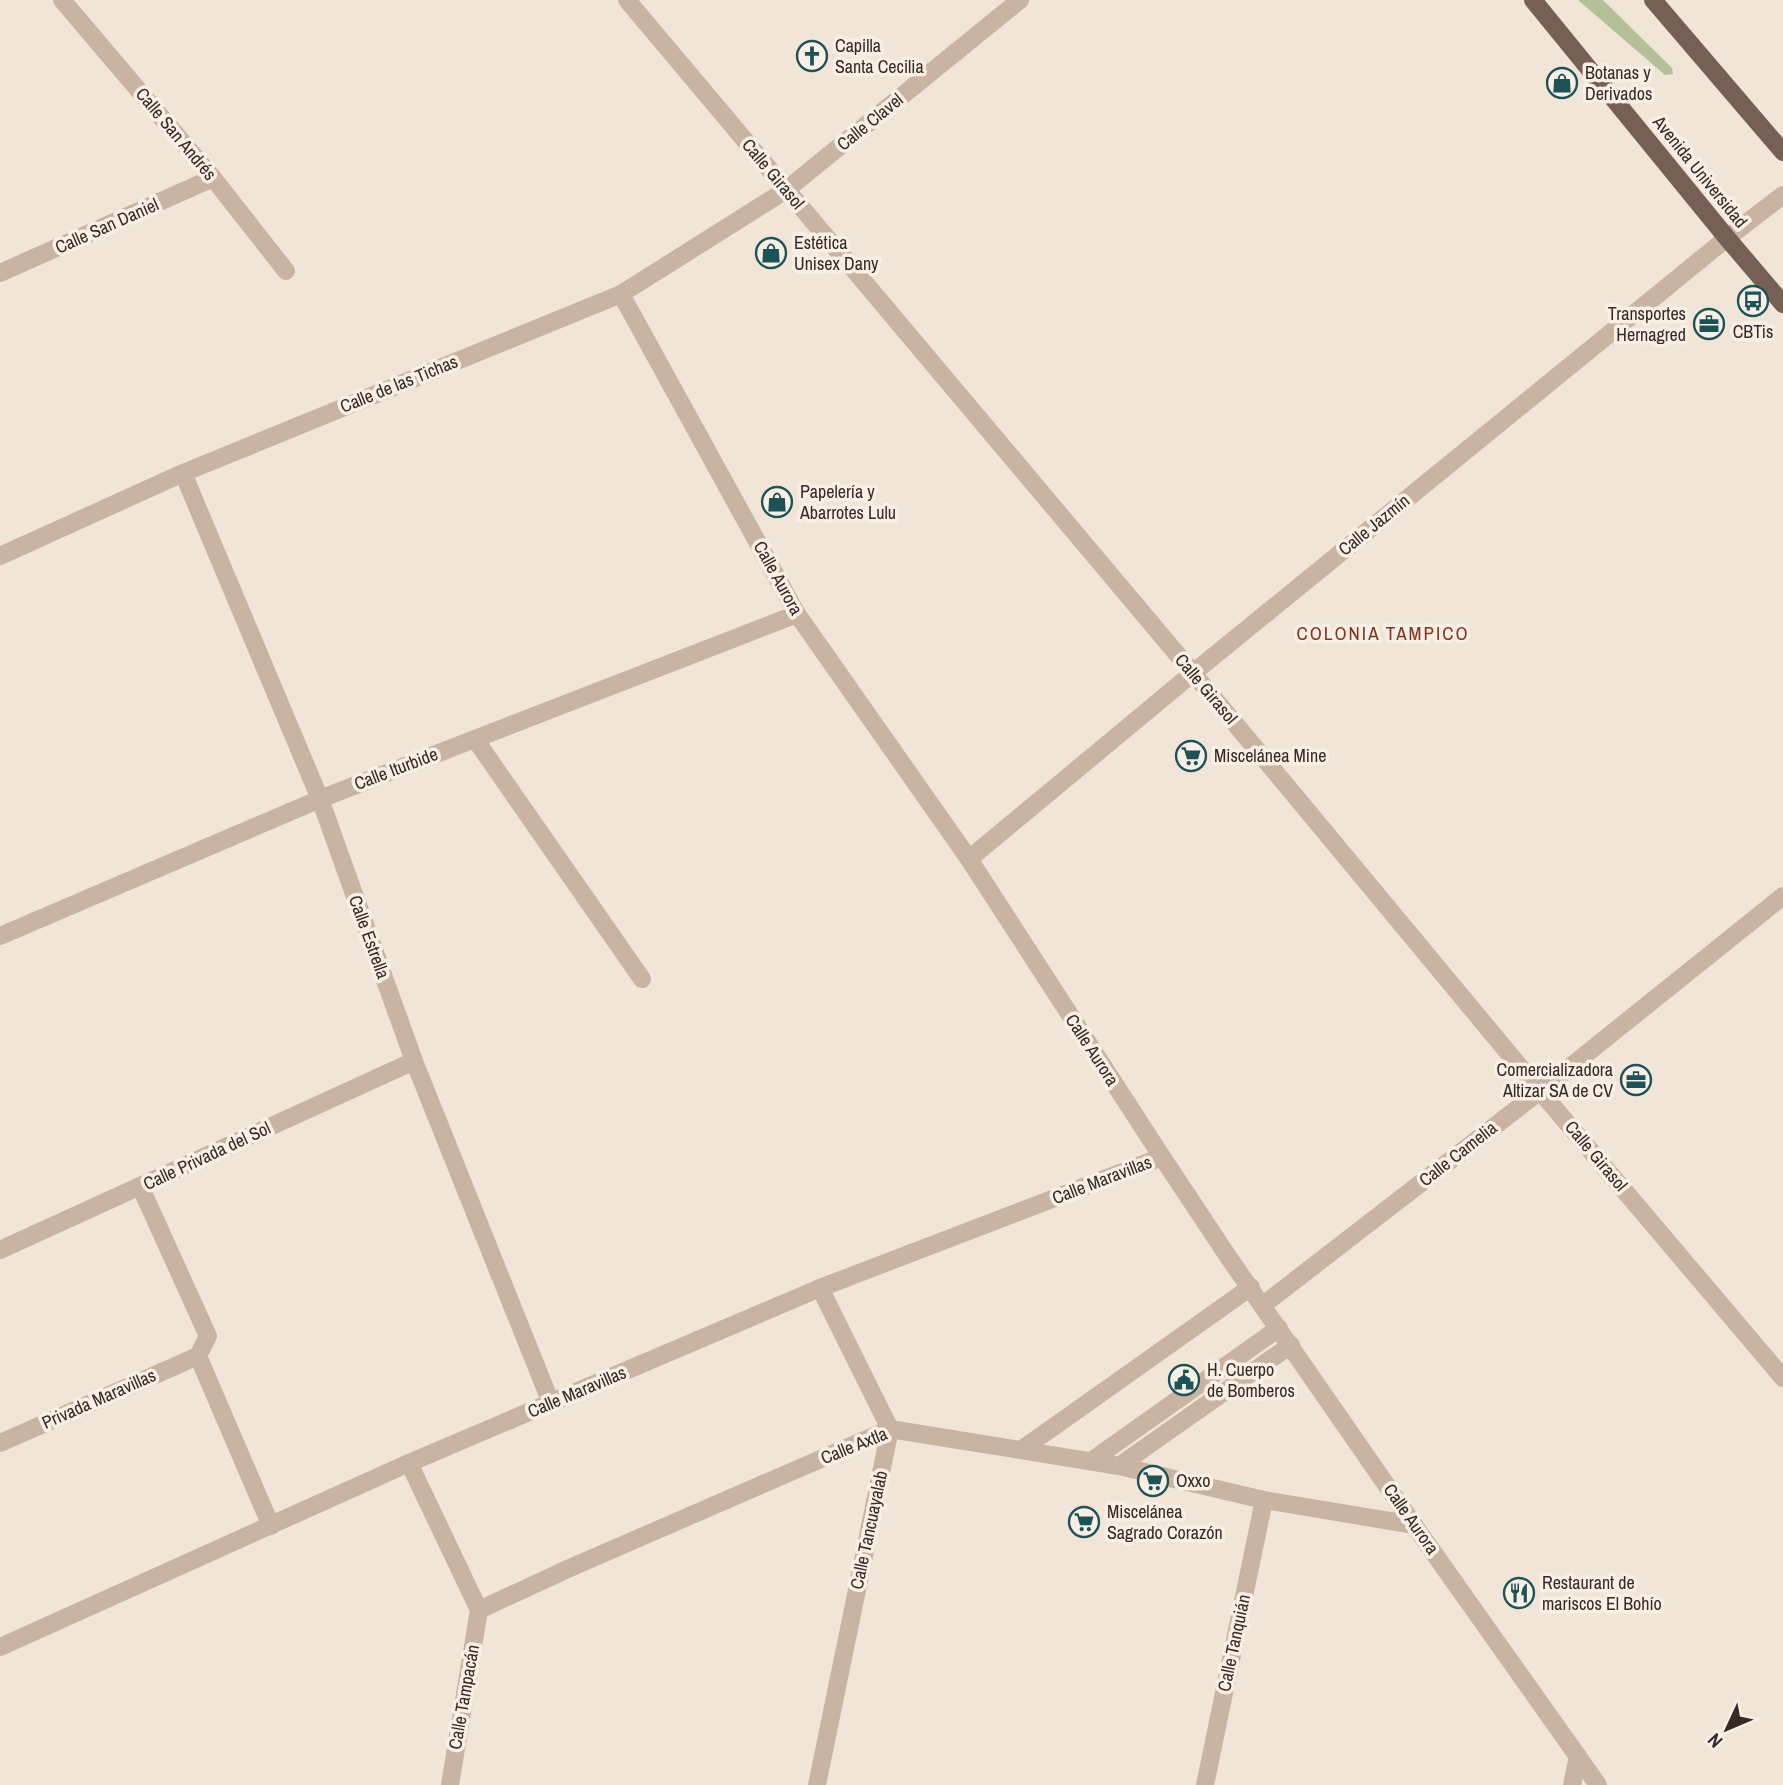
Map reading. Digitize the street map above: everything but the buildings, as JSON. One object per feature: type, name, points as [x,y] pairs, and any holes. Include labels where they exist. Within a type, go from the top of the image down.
[{"type":"main road","name":"Avenida Universidad","points":[[1533,0],[1783,304]]},
{"type":"main road","points":[[1653,0],[1783,152]]},
{"type":"street","name":"Calle San Andrés","points":[[62,0],[213,178],[286,271]]},
{"type":"street","name":"Calle Girasol","points":[[627,0],[1783,1378]]},
{"type":"street","name":"Calle Clavel","points":[[786,190],[1020,0]]},
{"type":"street","name":"Calle San Daniel","points":[[0,273],[213,178]]},
{"type":"street","name":"Calle de las Tichas","points":[[0,556],[183,473],[621,294],[786,190]]},
{"type":"street","name":"Calle Jazmín","points":[[969,859],[1193,673],[1783,195]]},
{"type":"street","name":"Calle Aurora","points":[[621,294],[797,614],[969,859],[1162,1157],[1290,1345],[1598,1785]]},
{"type":"street","name":"Calle Estrella","points":[[183,473],[320,799],[414,1061],[551,1402]]},
{"type":"street","name":"Calle Iturbide","points":[[0,936],[320,799],[797,614]]},
{"type":"street","points":[[475,739],[642,979]]},
{"type":"street","name":"Calle Camelia","points":[[1263,1305],[1540,1091],[1783,896]]},
{"type":"street","name":"Calle Privada del Sol","points":[[0,1250],[414,1061]]},
{"type":"street","name":"Calle Maravillas","points":[[0,1647],[409,1463],[820,1288],[1162,1157]]},
{"type":"street","points":[[140,1186],[208,1336],[198,1356],[271,1526]]},
{"type":"street","points":[[1021,1450],[1251,1287]]},
{"type":"street","points":[[820,1288],[890,1429]]},
{"type":"street","points":[[1091,1461],[1279,1328]]},
{"type":"street","points":[[1119,1466],[1290,1345]]},
{"type":"street","name":"Privada Maravillas","points":[[0,1443],[198,1356]]},
{"type":"street","name":"Calle Axtla","points":[[479,1610],[890,1429],[1119,1466],[1264,1500],[1414,1525]]},
{"type":"street","name":"Calle Tancuayalab","points":[[817,1785],[890,1429]]},
{"type":"street","points":[[409,1463],[479,1610]]},
{"type":"street","name":"Calle Tanquián","points":[[1205,1785],[1264,1500]]},
{"type":"street","name":"Calle Tampacán","points":[[450,1785],[479,1610]]},
{"type":"street","points":[[1572,1785],[1578,1756]]},
{"type":"green space","points":[[1578,0],[1603,0],[1672,68],[1673,74],[1665,75]]},
{"type":"place","name":"Capilla Santa Cecilia","points":[[812,56]]},
{"type":"place","name":"Botanas y Derivados","points":[[1562,83]]},
{"type":"place","name":"Estética Unisex Dany","points":[[771,253]]},
{"type":"place","name":"CBTis","points":[[1753,301]]},
{"type":"place","name":"Transportes Hernagred","points":[[1709,324]]},
{"type":"place","name":"Papelería y Abarrotes Lulu","points":[[777,502]]},
{"type":"place","name":"Miscelánea Mine","points":[[1191,756]]},
{"type":"place","name":"Comercializadora Altizar SA de CV","points":[[1636,1080]]},
{"type":"place","name":"H. Cuerpo de Bomberos","points":[[1184,1380]]},
{"type":"place","name":"Oxxo","points":[[1153,1481]]},
{"type":"place","name":"Miscelánea Sagrado Corazón","points":[[1084,1522]]},
{"type":"place","name":"Restaurant de mariscos El Bohío","points":[[1519,1593]]},
{"type":"district","name":"COLONIA TAMPICO","points":[[1383,633]]}]
